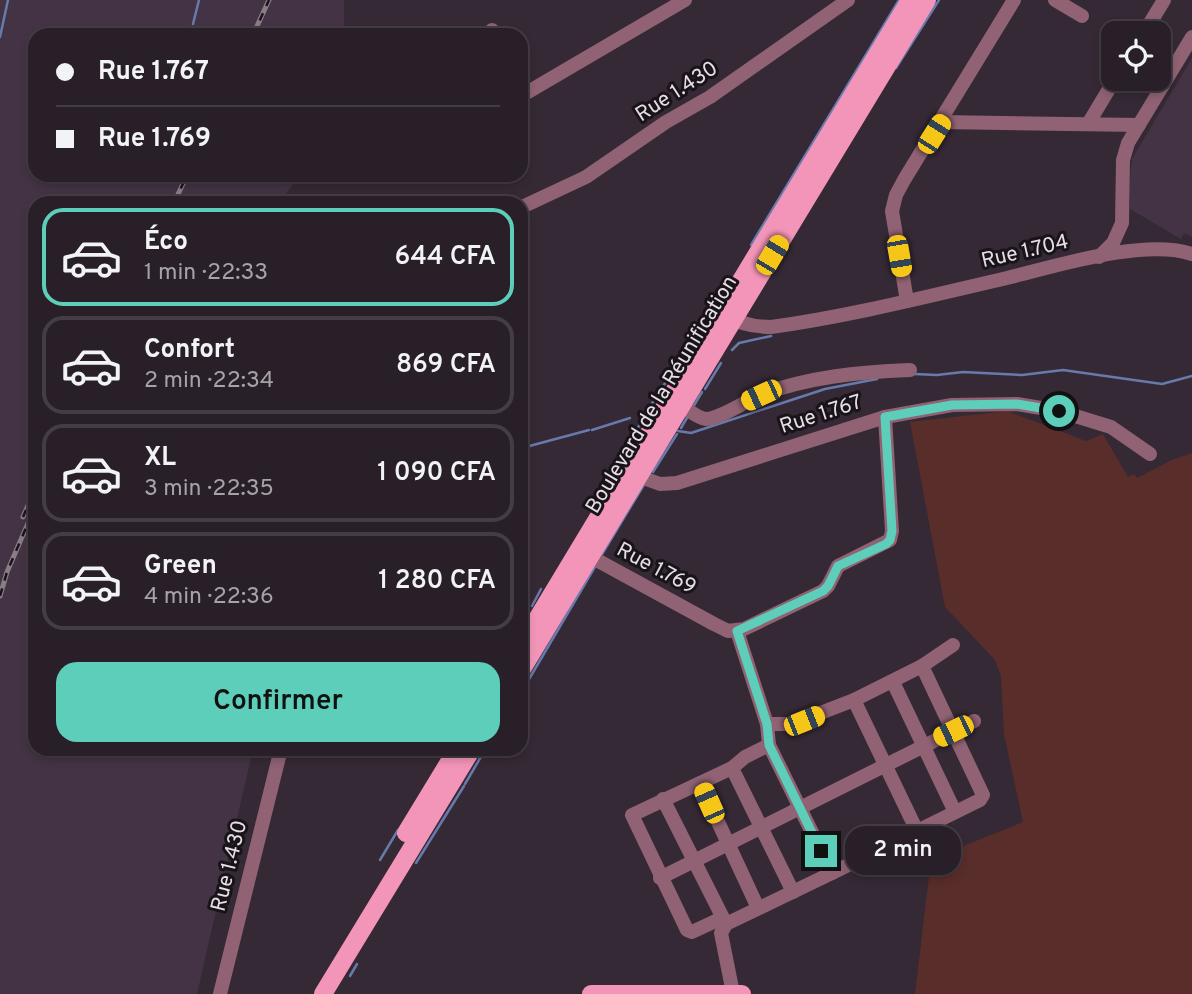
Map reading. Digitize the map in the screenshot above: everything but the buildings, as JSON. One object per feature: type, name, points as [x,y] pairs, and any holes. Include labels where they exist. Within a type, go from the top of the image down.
[{"type":"main road","points":[[633,474],[911,0]]},
{"type":"main road","name":"Boulevard de la Réunification","points":[[528,657],[584,554],[633,474],[682,406],[727,316],[927,0]]},
{"type":"main road","points":[[528,635],[584,554]]},
{"type":"main road","points":[[309,994],[453,756]]},
{"type":"main road","points":[[330,989],[468,756]]},
{"type":"main road","points":[[591,994],[742,994]]},
{"type":"street","points":[[528,89],[685,0]]},
{"type":"street","name":"Rue 1.430","points":[[528,204],[586,177],[666,122],[710,97],[848,0]]},
{"type":"street","points":[[907,301],[892,211],[893,203],[904,180],[1014,0]]},
{"type":"street","points":[[1055,0],[1082,16]]},
{"type":"street","points":[[1151,21],[1164,0]]},
{"type":"street","name":"Rue 1.704","points":[[727,316],[760,327],[771,327],[907,301],[1099,257],[1114,243],[1122,223],[1123,160],[1128,143],[1192,37]]},
{"type":"street","points":[[1088,124],[1108,91]]},
{"type":"street","points":[[941,122],[1139,125]]},
{"type":"street","points":[[1099,257],[1163,249],[1192,254]]},
{"type":"street","points":[[682,406],[697,416],[708,419],[761,395],[811,380],[837,375],[909,370]]},
{"type":"street","name":"Rue 1.767","points":[[633,474],[660,484],[677,483],[885,417],[952,405],[1017,404],[1059,411],[1111,427],[1150,454]]},
{"type":"street","points":[[832,873],[769,745],[767,724],[737,631],[823,591],[838,566],[890,540],[892,531],[885,417]]},
{"type":"street","name":"Rue 1.769","points":[[584,554],[714,624],[728,631],[737,631]]},
{"type":"street","points":[[767,724],[792,724],[854,700],[922,666],[953,645]]},
{"type":"street","points":[[769,745],[745,757],[732,768],[635,813],[632,818],[689,932],[758,908],[980,800],[983,795],[922,666]]},
{"type":"street","points":[[893,682],[955,812]]},
{"type":"street","points":[[854,700],[917,831]]},
{"type":"street","points":[[660,878],[974,721]]},
{"type":"street","name":"Rue 1.430","points":[[220,994],[279,756]]},
{"type":"street","points":[[732,768],[793,892]]},
{"type":"street","points":[[700,783],[758,908]]},
{"type":"street","points":[[663,799],[724,921],[721,933],[733,993]]},
{"type":"shaded area","points":[[0,0],[344,0],[344,28],[28,28],[28,182],[295,182],[284,196],[28,196],[28,756],[251,756],[197,994],[0,994]]},
{"type":"shaded area","points":[[1192,58],[1192,237],[1184,233],[1181,239],[1130,209],[1130,175],[1132,159]]},
{"type":"shaded area","points":[[1007,411],[1086,441],[1103,434],[1128,477],[1134,474],[1137,478],[1192,453],[1192,994],[915,994],[931,859],[1023,822],[1004,734],[1001,676],[995,660],[945,607],[910,422]]},
{"type":"waterway","points":[[0,37],[8,0]]},
{"type":"waterway","points":[[193,24],[199,0]]},
{"type":"waterway","points":[[751,245],[899,0]]},
{"type":"waterway","points":[[896,68],[939,0]]},
{"type":"waterway","points":[[715,302],[725,287]]},
{"type":"waterway","points":[[695,335],[714,304]]},
{"type":"waterway","points":[[732,350],[739,343],[771,336]]},
{"type":"waterway","points":[[649,408],[682,357]]},
{"type":"waterway","points":[[705,389],[721,363]]},
{"type":"waterway","points":[[914,374],[963,372],[1022,375],[1063,370],[1162,384],[1192,376]]},
{"type":"waterway","points":[[678,431],[691,433],[825,389],[877,379]]},
{"type":"waterway","points":[[693,407],[702,392]]},
{"type":"waterway","points":[[681,428],[688,416]]},
{"type":"waterway","points":[[592,430],[630,418]]},
{"type":"waterway","points":[[635,432],[641,423]]},
{"type":"waterway","points":[[528,446],[589,430]]},
{"type":"waterway","points":[[653,472],[677,434]]},
{"type":"waterway","points":[[622,456],[632,437]]},
{"type":"waterway","points":[[600,493],[621,458]]},
{"type":"waterway","points":[[601,556],[645,483]]},
{"type":"waterway","points":[[528,681],[596,565]]},
{"type":"waterway","points":[[532,606],[541,589]]},
{"type":"waterway","points":[[465,784],[481,756]]},
{"type":"waterway","points":[[416,863],[464,786]]},
{"type":"waterway","points":[[380,860],[398,830]]},
{"type":"waterway","points":[[350,976],[357,964]]},
{"type":"railway","points":[[256,28],[269,0]]},
{"type":"railway","points":[[177,196],[184,182]]},
{"type":"railway","points":[[23,517],[28,505]]},
{"type":"railway","points":[[0,596],[28,523]]},
{"type":"route","points":[[821,851],[769,745],[767,724],[737,631],[816,596],[828,586],[838,566],[890,540],[892,531],[885,417],[952,405],[1017,404],[1059,411]]}]
